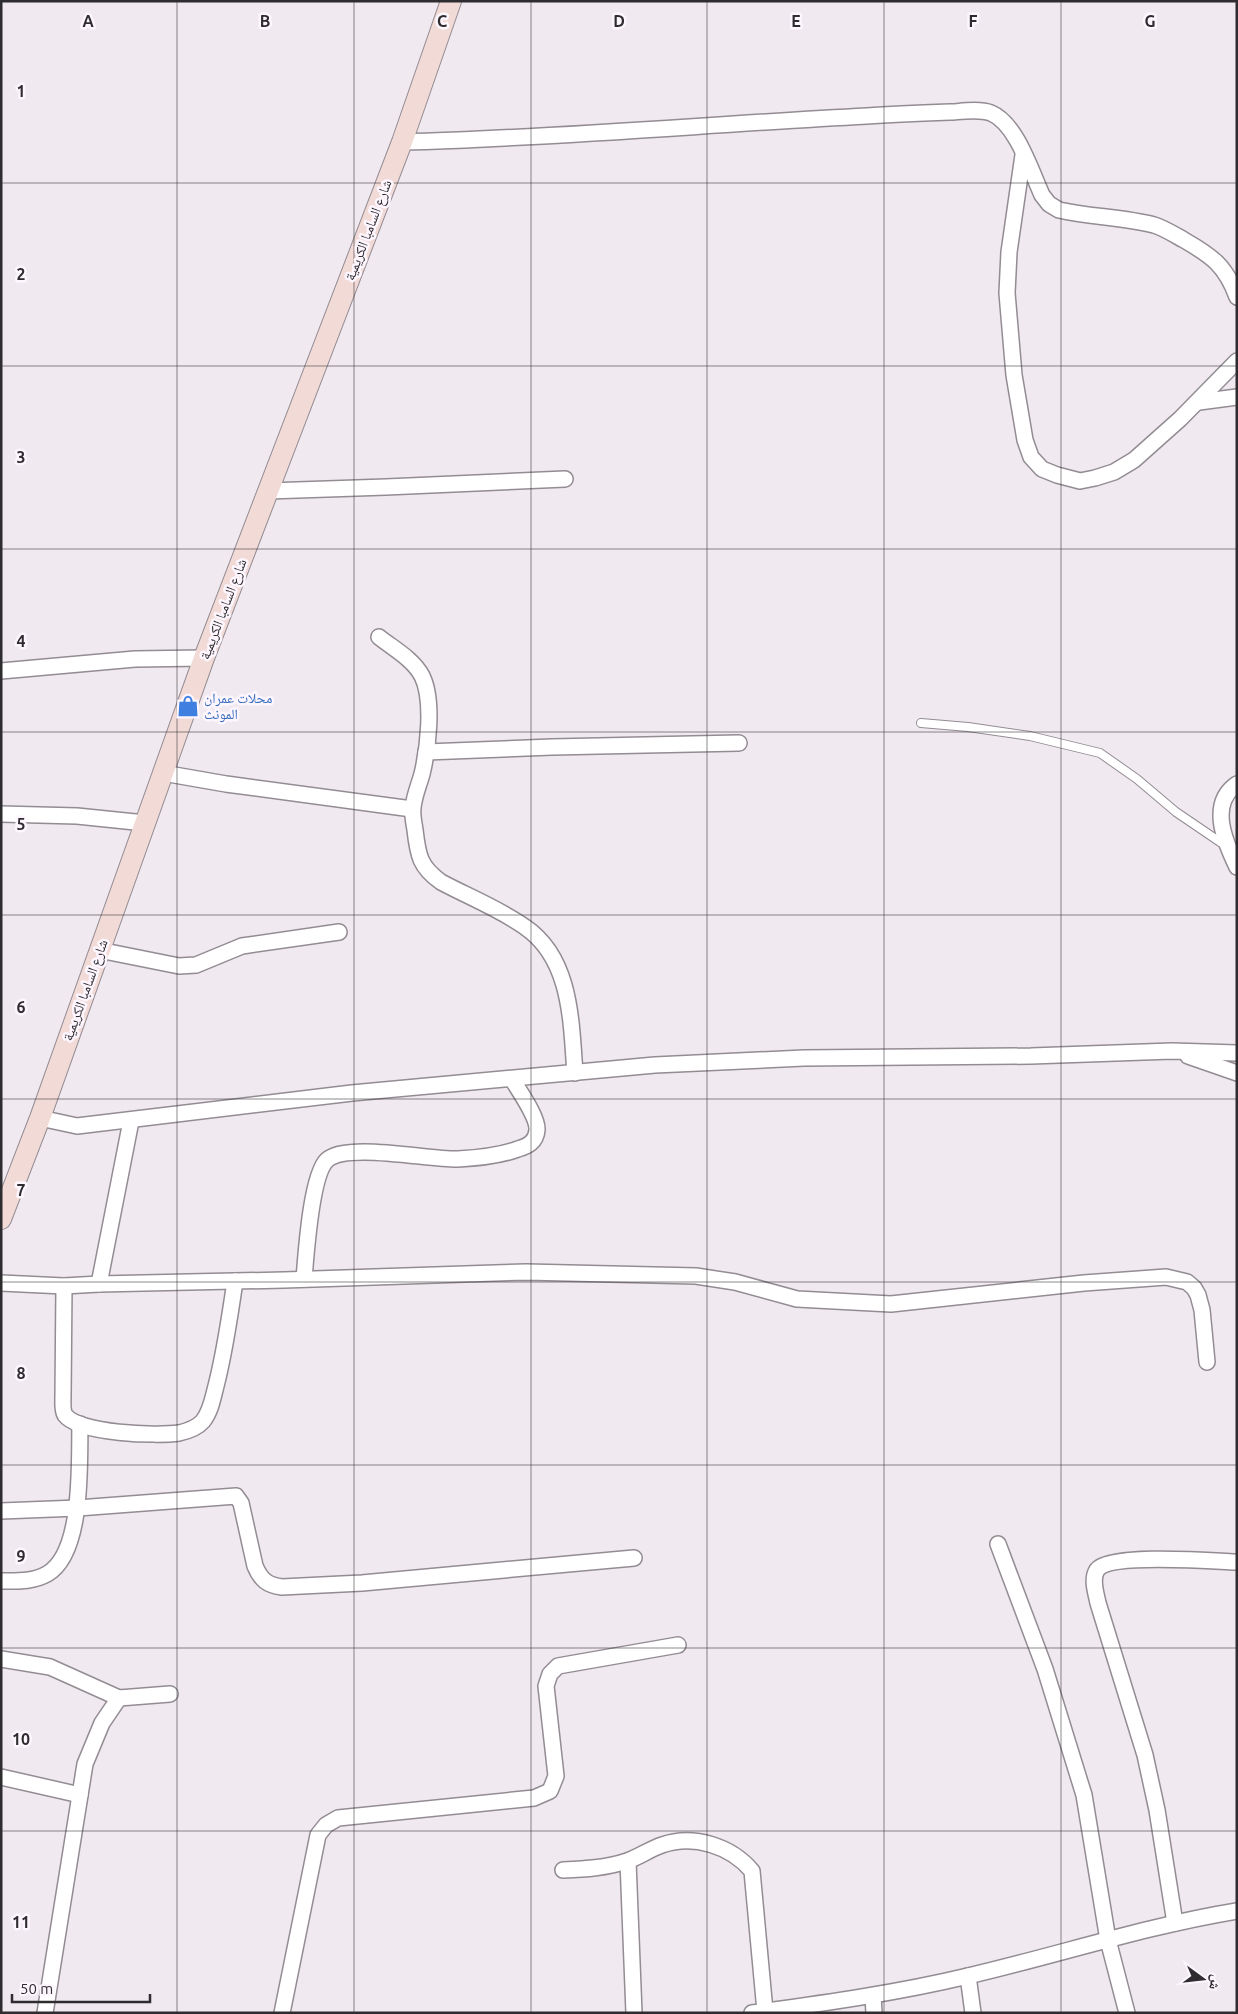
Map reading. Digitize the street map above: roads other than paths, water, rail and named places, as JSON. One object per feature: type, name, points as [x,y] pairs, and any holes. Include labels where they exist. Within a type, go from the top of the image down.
[{"type":"main road","name":"شارع السامبا الكريمية","points":[[1,1218],[40,1118],[204,658],[402,142],[451,1]]},
{"type":"street","points":[[402,142],[479,140],[783,120],[971,111],[990,113],[1001,118],[1010,128],[1042,195],[1049,204],[1059,210],[1154,225],[1206,252],[1234,276],[1237,297]]},
{"type":"street","points":[[1023,155],[1008,252],[1007,293],[1014,375],[1025,440],[1032,457],[1042,469],[1080,481],[1114,472],[1134,460],[1199,402],[1237,361]]},
{"type":"street","points":[[1199,402],[1237,397]]},
{"type":"street","points":[[268,491],[565,478]]},
{"type":"street","points":[[379,637],[412,662],[422,677],[428,714],[426,752],[412,809],[421,863],[429,873],[441,882],[526,928],[544,944],[556,963],[565,988],[575,1073]]},
{"type":"street","points":[[1,671],[135,659],[204,658]]},
{"type":"street","points":[[426,752],[552,747],[738,744]]},
{"type":"street","points":[[163,773],[226,784],[412,809]]},
{"type":"street","points":[[1237,784],[1228,793],[1220,817],[1228,847],[1237,868]]},
{"type":"street","points":[[1,814],[77,816],[145,823]]},
{"type":"street","points":[[99,950],[180,966],[196,965],[242,946],[339,932]]},
{"type":"street","points":[[1172,1051],[1237,1072]]},
{"type":"street","points":[[40,1118],[77,1126],[352,1093],[655,1065],[804,1058],[1031,1056],[1172,1051],[1237,1053]]},
{"type":"street","points":[[304,1279],[313,1204],[319,1175],[326,1161],[338,1154],[355,1152],[458,1159],[507,1153],[531,1145],[536,1137],[537,1128],[534,1118],[512,1079]]},
{"type":"street","points":[[99,1284],[131,1121]]},
{"type":"street","points":[[1,1283],[64,1286],[526,1272],[696,1276],[735,1282],[797,1298],[890,1304],[1084,1283],[1166,1277],[1187,1282],[1198,1295],[1202,1310],[1207,1362]]},
{"type":"street","points":[[64,1286],[63,1409],[70,1419],[80,1424],[106,1431],[150,1434],[193,1429],[203,1421],[209,1411],[223,1358],[234,1281]]},
{"type":"street","points":[[1,1581],[24,1581],[47,1574],[58,1564],[67,1548],[78,1508],[80,1424]]},
{"type":"street","points":[[1,1511],[78,1508],[236,1496],[241,1503],[255,1566],[259,1575],[272,1586],[282,1587],[362,1583],[493,1569],[634,1558]]},
{"type":"street","points":[[998,1544],[1045,1669],[1084,1795],[1108,1940],[1127,2013]]},
{"type":"street","points":[[1175,1923],[1157,1810],[1145,1755],[1098,1603],[1094,1576],[1098,1568],[1107,1562],[1133,1559],[1237,1562]]},
{"type":"street","points":[[282,2013],[318,1835],[326,1825],[338,1818],[534,1798],[550,1791],[556,1776],[546,1686],[550,1674],[558,1666],[678,1645]]},
{"type":"street","points":[[1,1659],[50,1667],[119,1698],[170,1694]]},
{"type":"street","points":[[44,2013],[85,1764],[102,1723],[119,1698]]},
{"type":"street","points":[[1,1777],[80,1795]]},
{"type":"street","points":[[563,1870],[599,1868],[628,1861],[663,1845],[694,1840],[722,1848],[745,1862],[752,1871],[759,2012],[874,1996],[968,1976],[1175,1923],[1237,1911]]},
{"type":"street","points":[[628,1861],[634,2013]]},
{"type":"street","points":[[968,1976],[973,2013]]},
{"type":"street","points":[[874,1996],[874,2013]]},
{"type":"lane","points":[[921,723],[968,727],[1030,736],[1100,753],[1137,779],[1176,812],[1228,847]]},
{"type":"place","name":"محلات عمران المونث","points":[[188,706]]}]
